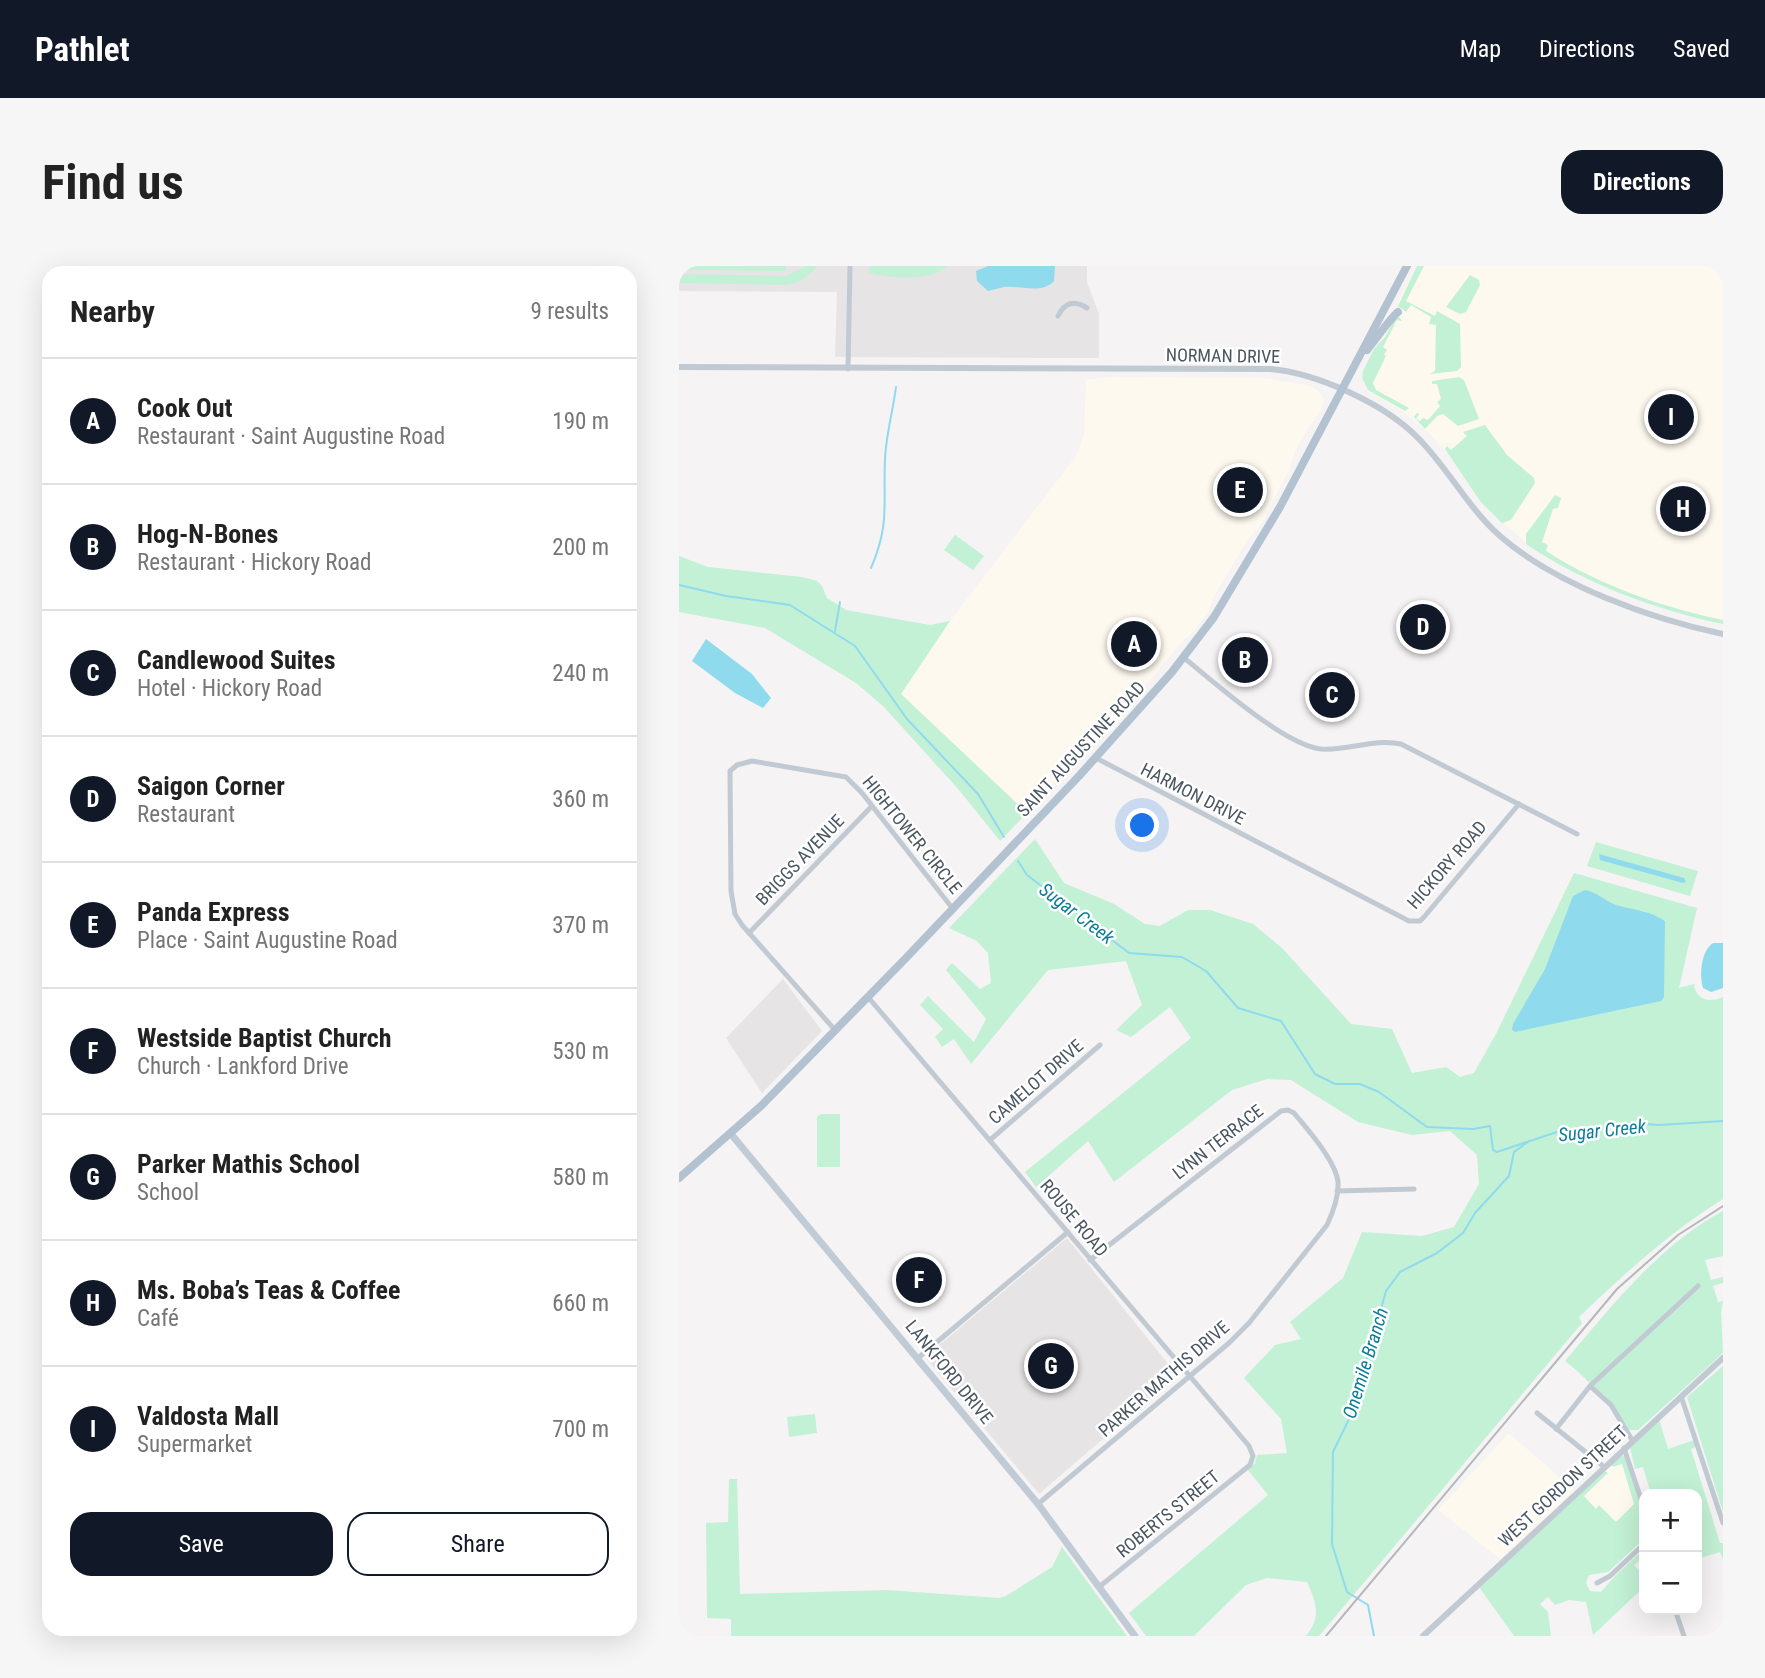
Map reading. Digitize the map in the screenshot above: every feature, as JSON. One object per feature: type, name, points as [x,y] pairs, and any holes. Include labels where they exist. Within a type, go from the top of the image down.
[{"type":"main road","name":"SAINT AUGUSTINE ROAD","points":[[679,1178],[731,1134],[868,997],[1096,758],[1183,657],[1246,567],[1280,508],[1407,266]]},
{"type":"main road","points":[[1358,360],[1398,312]]},
{"type":"main road","name":"LANKFORD DRIVE","points":[[731,1134],[1038,1504],[1135,1636]]},
{"type":"street","points":[[848,369],[850,266]]},
{"type":"street","points":[[1058,316],[1070,303],[1087,307]]},
{"type":"street","name":"NORMAN DRIVE","points":[[679,367],[1270,369],[1307,375],[1342,389],[1392,417],[1417,436],[1500,537],[1542,565],[1622,604],[1723,634]]},
{"type":"street","points":[[1183,657],[1296,742],[1327,749],[1380,741],[1401,744],[1577,834]]},
{"type":"street","name":"HARMON DRIVE","points":[[1096,758],[1277,853]]},
{"type":"street","name":"HIGHTOWER CIRCLE","points":[[835,1030],[739,921],[732,905],[730,771],[737,765],[752,761],[846,777],[854,783],[953,909]]},
{"type":"street","name":"HICKORY ROAD","points":[[1277,853],[1415,922],[1424,918],[1518,804]]},
{"type":"street","name":"BRIGGS AVENUE","points":[[749,933],[872,806]]},
{"type":"street","name":"ROUSE ROAD","points":[[868,997],[1249,1446],[1252,1461]]},
{"type":"street","name":"CAMELOT DRIVE","points":[[990,1140],[1100,1045]]},
{"type":"street","name":"LYNN TERRACE","points":[[1090,1260],[1281,1111],[1294,1113],[1322,1151],[1338,1180],[1338,1191]]},
{"type":"street","points":[[1338,1191],[1415,1189]]},
{"type":"street","name":"PARKER MATHIS DRIVE","points":[[1038,1504],[1189,1377],[1248,1323],[1317,1239],[1333,1211],[1338,1191]]},
{"type":"street","points":[[918,1358],[1068,1232]]},
{"type":"street","points":[[1556,1429],[1590,1387],[1698,1286]]},
{"type":"street","name":"WEST GORDON STREET","points":[[1423,1636],[1603,1466],[1723,1358]]},
{"type":"street","points":[[1590,1387],[1611,1405],[1632,1440]]},
{"type":"street","points":[[1681,1396],[1723,1523]]},
{"type":"street","points":[[1537,1413],[1603,1466]]},
{"type":"street","points":[[1624,1448],[1639,1493]]},
{"type":"street","name":"ROBERTS STREET","points":[[1100,1587],[1252,1461]]},
{"type":"street","points":[[1597,1583],[1609,1576],[1639,1549]]},
{"type":"street","points":[[1677,1615],[1684,1636]]},
{"type":"shaded area","points":[[679,266],[1087,266],[1087,282],[1099,314],[1099,358],[835,357],[837,292],[679,291]]},
{"type":"shaded area","points":[[1417,266],[1723,266],[1723,624],[1634,597],[1570,569],[1529,546],[1480,501],[1448,454],[1429,433],[1402,411],[1368,390],[1362,378],[1363,371],[1394,320],[1399,309],[1398,302]]},
{"type":"shaded area","points":[[1108,377],[1262,378],[1307,385],[1318,390],[1324,399],[1321,410],[1295,452],[1261,525],[1249,538],[1214,596],[1208,612],[1136,697],[1129,711],[1051,786],[1043,801],[1030,815],[901,694],[950,621],[1076,456],[1084,434],[1086,380]]},
{"type":"shaded area","points":[[783,979],[822,1031],[762,1093],[726,1038]]},
{"type":"shaded area","points":[[1067,1238],[1177,1375],[1039,1494],[925,1357]]},
{"type":"shaded area","points":[[1509,1433],[1574,1490],[1500,1559],[1438,1510]]},
{"type":"shaded area","points":[[1619,1455],[1639,1505],[1613,1528],[1580,1492]]},
{"type":"green space","points":[[683,266],[786,266],[786,271],[683,270]]},
{"type":"green space","points":[[806,266],[817,266],[803,279],[786,285],[679,283],[679,274],[787,276]]},
{"type":"green space","points":[[869,266],[948,266],[930,275],[910,278],[869,273]]},
{"type":"green space","points":[[1417,266],[1424,266],[1406,301],[1435,316],[1437,311],[1460,324],[1461,367],[1457,371],[1430,374],[1435,371],[1436,325],[1429,324],[1431,317],[1411,305],[1406,312],[1398,306]]},
{"type":"green space","points":[[1470,275],[1479,280],[1480,285],[1466,312],[1460,314],[1446,307]]},
{"type":"green space","points":[[1399,317],[1402,321],[1397,320],[1383,347],[1387,350],[1384,355],[1386,356],[1373,383],[1376,390],[1409,408],[1405,411],[1368,390],[1362,378],[1374,349]]},
{"type":"green space","points":[[1459,377],[1464,380],[1479,419],[1458,426],[1443,414],[1437,416],[1425,429],[1414,417],[1417,413],[1419,414],[1416,419],[1428,420],[1440,406],[1437,402],[1441,399],[1437,384],[1432,384],[1432,381]]},
{"type":"green space","points":[[1485,425],[1507,455],[1534,478],[1535,483],[1511,520],[1502,523],[1480,501],[1445,449],[1447,446],[1451,450],[1467,436],[1463,432]]},
{"type":"green space","points":[[1555,495],[1561,498],[1558,508],[1553,509],[1542,542],[1548,545],[1546,551],[1609,584],[1677,609],[1723,620],[1723,624],[1646,603],[1596,583],[1526,544],[1526,534]]},
{"type":"green space","points":[[955,535],[984,556],[973,570],[944,550]]},
{"type":"green space","points":[[679,556],[708,567],[817,581],[827,598],[846,610],[930,625],[950,621],[901,694],[1027,813],[1000,841],[959,790],[884,707],[856,683],[765,628],[679,612]]},
{"type":"green space","points":[[1035,839],[1064,883],[1114,904],[1145,924],[1160,926],[1188,910],[1210,910],[1253,924],[1282,948],[1351,1024],[1392,1029],[1412,1073],[1446,1067],[1460,1077],[1474,1073],[1497,1032],[1574,873],[1697,908],[1679,988],[1694,984],[1697,994],[1704,999],[1723,997],[1723,1199],[1648,1254],[1579,1317],[1582,1323],[1319,1636],[1306,1636],[1316,1616],[1313,1596],[1307,1582],[1267,1578],[1246,1585],[1194,1636],[1146,1636],[1129,1613],[1268,1495],[1248,1470],[1255,1463],[1257,1455],[1287,1453],[1281,1419],[1244,1378],[1275,1345],[1301,1339],[1290,1322],[1343,1278],[1362,1232],[1422,1236],[1454,1227],[1479,1184],[1477,1155],[1450,1131],[1412,1135],[1358,1122],[1291,1080],[1267,1079],[1232,1090],[1114,1182],[1088,1141],[1036,1187],[1025,1172],[1191,1038],[1170,1007],[1131,1037],[1116,1030],[1142,1005],[1126,961],[1048,970],[971,1064],[954,1039],[942,1047],[935,1037],[943,1029],[920,1005],[928,996],[974,1042],[986,1019],[946,970],[952,963],[980,989],[991,983],[988,953],[977,941],[949,928]]},
{"type":"green space","points":[[1596,842],[1698,871],[1690,896],[1587,866]]},
{"type":"green space","points":[[821,1114],[840,1114],[840,1167],[817,1167],[817,1117]]},
{"type":"green space","points":[[1723,1211],[1723,1256],[1705,1260],[1711,1280],[1723,1277],[1723,1283],[1713,1286],[1718,1302],[1723,1301],[1723,1353],[1638,1430],[1628,1430],[1599,1393],[1565,1361],[1618,1299],[1657,1259],[1700,1225]]},
{"type":"green space","points":[[1723,1366],[1723,1512],[1687,1397]]},
{"type":"green space","points":[[815,1414],[817,1433],[789,1437],[787,1417]]},
{"type":"green space","points":[[1659,1419],[1668,1449],[1694,1440],[1696,1447],[1691,1449],[1720,1543],[1723,1543],[1723,1560],[1720,1552],[1702,1557],[1702,1489],[1650,1489],[1643,1467],[1635,1469],[1630,1447]]},
{"type":"green space","points":[[1622,1455],[1627,1459],[1639,1501],[1639,1544],[1608,1572],[1589,1575],[1586,1583],[1590,1591],[1601,1592],[1639,1554],[1639,1561],[1634,1565],[1639,1570],[1639,1592],[1593,1635],[1586,1602],[1569,1600],[1555,1605],[1548,1597],[1540,1604],[1548,1612],[1551,1636],[1514,1636],[1479,1587],[1605,1471],[1608,1473],[1584,1496],[1596,1509],[1599,1505],[1616,1522],[1634,1504],[1622,1464],[1613,1467],[1611,1465]]},
{"type":"green space","points":[[729,1479],[737,1479],[740,1594],[887,1590],[999,1598],[1052,1567],[1062,1547],[1127,1636],[731,1636],[731,1619],[707,1618],[706,1523],[728,1522]]},
{"type":"water","points":[[988,266],[1055,266],[1054,281],[1037,289],[1004,287],[988,291],[977,281],[976,271]]},
{"type":"water","points":[[706,639],[752,674],[771,698],[763,708],[735,693],[692,661]]},
{"type":"water","points":[[1599,854],[1684,878],[1686,882],[1600,860]]},
{"type":"water","points":[[1585,890],[1616,905],[1648,913],[1665,921],[1664,997],[1661,1001],[1515,1032],[1512,1030],[1513,1024],[1545,969],[1573,896]]},
{"type":"water","points":[[1713,943],[1723,943],[1723,988],[1711,992],[1703,988],[1701,970],[1706,952]]},
{"type":"waterway","points":[[871,568],[883,526],[886,450],[896,387]]},
{"type":"waterway","name":"Sugar Creek","points":[[679,585],[726,596],[790,605],[855,646],[907,719],[978,794],[1004,837]]},
{"type":"waterway","points":[[835,631],[840,602]]},
{"type":"waterway","name":"Sugar Creek","points":[[1018,861],[1027,875],[1129,953],[1182,957],[1206,971],[1238,1008],[1281,1021],[1315,1074],[1335,1084],[1360,1084],[1379,1092],[1427,1127],[1473,1129],[1490,1126],[1493,1150],[1497,1152],[1566,1129],[1595,1129],[1630,1123],[1659,1125],[1723,1121]]},
{"type":"waterway","name":"Onemile Branch","points":[[1374,1636],[1368,1605],[1347,1592],[1332,1544],[1333,1452],[1351,1415],[1386,1291],[1400,1272],[1437,1253],[1463,1233],[1475,1213],[1509,1176],[1514,1152],[1529,1141]]},
{"type":"railway","points":[[1326,1636],[1617,1289],[1678,1235],[1723,1206]]},
{"type":"place","name":"Valdosta Mall","points":[[1671,417]]},
{"type":"place","name":"Panda Express","points":[[1240,490]]},
{"type":"place","name":"Ms. Boba’s Teas & Coffee","points":[[1683,509]]},
{"type":"place","name":"Saigon Corner","points":[[1423,627]]},
{"type":"place","name":"Cook Out","points":[[1134,644]]},
{"type":"place","name":"Hog-N-Bones","points":[[1245,660]]},
{"type":"place","name":"Candlewood Suites","points":[[1332,695]]},
{"type":"place","name":"Westside Baptist Church","points":[[919,1280]]},
{"type":"place","name":"Parker Mathis School","points":[[1051,1366]]}]
